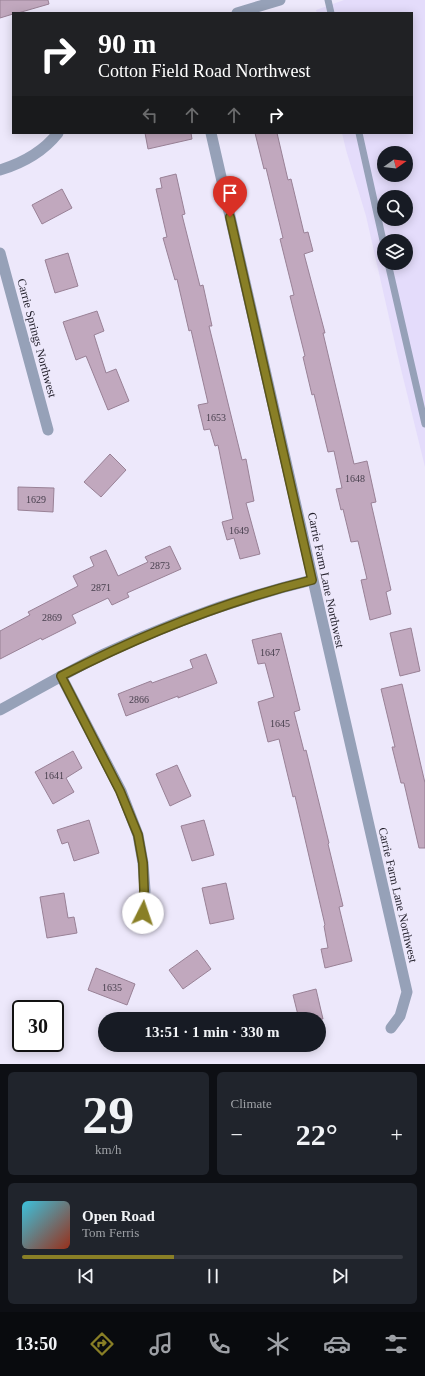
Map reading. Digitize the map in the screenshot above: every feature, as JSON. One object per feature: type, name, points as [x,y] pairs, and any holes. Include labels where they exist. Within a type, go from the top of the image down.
[{"type":"street","points":[[240,12],[280,0]]},
{"type":"street","points":[[0,170],[34,156],[57,134]]},
{"type":"street","name":"Carrie Farm Lane Northwest","points":[[211,134],[407,992],[400,1016],[391,1028]]},
{"type":"street","name":"Carrie Springs Northwest","points":[[0,253],[48,430]]},
{"type":"street","points":[[0,710],[61,676],[105,654],[171,626],[229,604],[286,586],[312,580]]},
{"type":"street","points":[[61,676],[120,791],[138,835],[143,863],[143,913]]},
{"type":"lane","points":[[328,0],[331,12]]},
{"type":"lane","points":[[359,134],[382,234]]},
{"type":"lane","points":[[390,270],[425,424]]},
{"type":"shaded area","points":[[344,0],[425,0],[425,467],[378,270],[413,270],[413,234],[377,234],[377,264],[366,216],[342,134],[413,134],[413,12],[317,12],[316,10]]},
{"type":"building","points":[[0,0],[48,0],[49,4],[21,12],[12,12],[12,14],[0,18]]},
{"type":"building","points":[[145,134],[191,134],[192,139],[148,149]]},
{"type":"building","points":[[255,134],[277,134],[288,180],[291,179],[304,233],[308,232],[313,251],[304,254],[325,333],[323,333],[354,464],[367,461],[376,502],[371,503],[391,590],[386,592],[391,614],[370,620],[361,580],[367,579],[358,541],[351,542],[343,509],[341,510],[336,489],[342,488],[334,451],[328,452],[314,394],[312,395],[303,357],[305,356],[290,296],[294,295],[280,239],[283,238],[266,168],[264,169]]},
{"type":"building","points":[[176,174],[185,214],[182,215],[200,286],[203,285],[212,326],[209,326],[242,460],[246,459],[254,501],[246,503],[260,554],[240,559],[234,538],[227,540],[222,522],[233,519],[218,445],[215,446],[210,429],[204,430],[198,405],[208,403],[191,330],[189,331],[177,279],[175,280],[163,238],[167,237],[156,189],[162,188],[160,178]]},
{"type":"building","points":[[62,189],[72,208],[42,224],[32,205]]},
{"type":"building","points":[[68,253],[78,286],[55,293],[45,260]]},
{"type":"building","points":[[97,311],[104,331],[94,335],[106,373],[116,369],[129,401],[108,410],[86,356],[76,360],[63,322]]},
{"type":"building","points":[[110,454],[126,470],[101,497],[84,482]]},
{"type":"building","points":[[18,487],[54,488],[53,512],[18,510]]},
{"type":"building","points":[[170,546],[181,569],[127,593],[129,597],[112,605],[108,598],[72,615],[76,623],[42,640],[41,638],[0,659],[0,631],[30,615],[28,612],[78,586],[73,576],[94,566],[90,557],[106,550],[118,576],[148,562],[145,557]]},
{"type":"building","points":[[411,628],[420,671],[400,676],[390,633]]},
{"type":"building","points":[[281,633],[300,710],[294,712],[304,751],[306,750],[329,843],[343,906],[339,907],[352,961],[325,968],[321,949],[328,948],[325,925],[295,796],[293,797],[279,739],[268,742],[258,702],[274,697],[265,663],[258,664],[252,640]]},
{"type":"building","points":[[206,654],[217,683],[126,716],[118,694],[151,681],[152,683],[193,668],[190,660]]},
{"type":"building","points":[[402,684],[425,783],[425,848],[419,848],[404,783],[401,783],[392,747],[395,747],[381,689]]},
{"type":"building","points":[[73,751],[82,768],[66,778],[74,792],[53,804],[35,772]]},
{"type":"building","points":[[177,765],[191,796],[170,806],[156,774]]},
{"type":"building","points":[[89,820],[99,853],[74,861],[68,842],[62,844],[57,830]]},
{"type":"building","points":[[204,820],[214,855],[192,861],[181,826]]},
{"type":"building","points":[[226,883],[234,919],[210,924],[202,888]]},
{"type":"building","points":[[64,893],[68,918],[74,917],[77,933],[47,938],[40,897]]},
{"type":"building","points":[[197,950],[211,969],[183,989],[169,970]]},
{"type":"building","points":[[96,968],[135,984],[127,1005],[88,990]]},
{"type":"building","points":[[316,989],[321,1012],[297,1012],[293,995]]},
{"type":"route","points":[[143,913],[143,863],[138,835],[120,791],[61,676],[105,654],[171,626],[229,604],[286,586],[312,580],[266,369],[230,217]]}]
